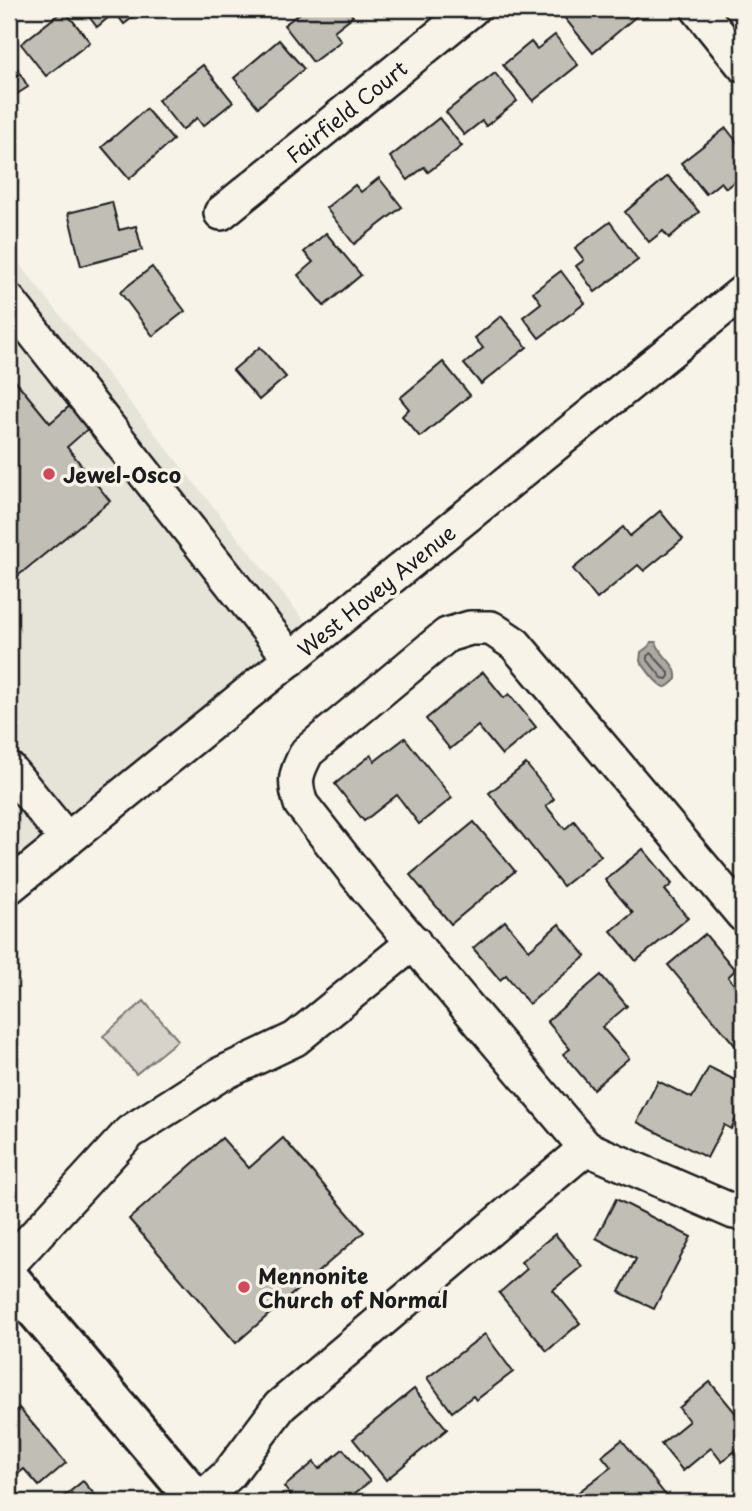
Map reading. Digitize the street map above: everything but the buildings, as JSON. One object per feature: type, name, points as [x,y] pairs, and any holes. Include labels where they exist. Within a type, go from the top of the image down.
[{"type":"main road","points":[[9,1278],[198,1502]]},
{"type":"street","name":"Fairfield Court","points":[[221,213],[472,9]]},
{"type":"street","points":[[698,9],[743,65]]},
{"type":"street","name":"West Hovey Avenue","points":[[9,887],[743,292]]},
{"type":"street","points":[[9,301],[291,659]]},
{"type":"street","points":[[743,915],[515,644],[491,628],[470,628],[447,635],[307,752],[296,772],[296,788],[301,804],[367,888],[586,1148],[743,1214]]},
{"type":"street","points":[[9,769],[67,840]]},
{"type":"street","points":[[9,1264],[130,1132],[219,1075],[295,1040],[414,943]]},
{"type":"street","points":[[198,1502],[229,1474],[280,1406],[586,1148]]},
{"type":"shaded area","points":[[9,251],[307,624],[9,864]]},
{"type":"shaded area","points":[[144,1001],[178,1040],[136,1074],[103,1036]]},
{"type":"water","points":[[651,642],[656,642],[676,674],[676,679],[666,687],[656,681],[640,661],[641,652]]},
{"type":"place","name":"Jewel-Osco","points":[[49,474]]},
{"type":"place","name":"Mennonite Church of Normal","points":[[244,1287]]}]
